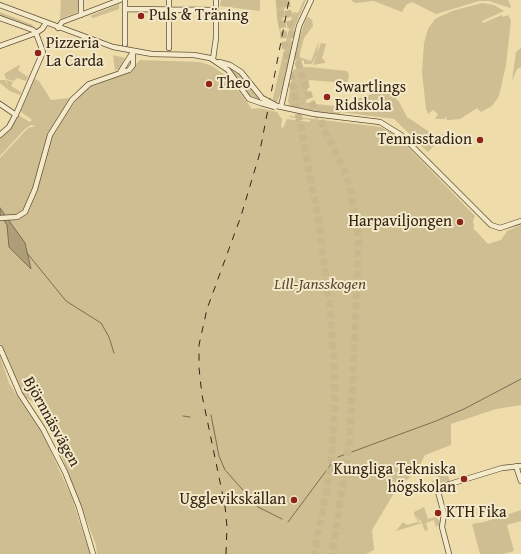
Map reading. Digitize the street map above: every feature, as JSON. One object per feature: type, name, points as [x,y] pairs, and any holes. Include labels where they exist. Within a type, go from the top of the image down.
[{"type":"street","points":[[81,0],[81,15]]},
{"type":"street","points":[[58,28],[62,22],[120,0]]},
{"type":"street","points":[[125,0],[125,44]]},
{"type":"street","points":[[169,48],[170,0]]},
{"type":"street","points":[[215,61],[216,0]]},
{"type":"street","points":[[279,107],[299,26],[311,0]]},
{"type":"street","points":[[0,5],[58,28],[113,47],[133,52],[152,54],[202,56],[230,65],[241,72],[262,98],[279,107]]},
{"type":"street","points":[[125,9],[216,10]]},
{"type":"street","points":[[0,18],[32,29],[36,33],[43,54],[16,115],[9,127],[0,135]]},
{"type":"street","points":[[0,46],[36,33],[42,29],[46,23]]},
{"type":"street","points":[[0,218],[17,217],[25,212],[35,189],[50,135],[72,100],[89,84],[120,72],[133,52]]},
{"type":"street","points":[[215,61],[231,73],[245,95],[261,104],[314,114],[380,122],[401,135],[491,225],[500,228],[521,221]]},
{"type":"street","points":[[0,104],[16,115]]},
{"type":"street","name":"Björnnäsvägen","points":[[0,348],[20,394],[43,429],[65,472],[79,508],[93,554]]},
{"type":"street","points":[[449,554],[442,527],[444,514],[437,488],[482,473],[519,466],[521,482]]},
{"type":"green space","points":[[61,0],[79,0],[80,11],[60,19]]},
{"type":"green space","points":[[221,0],[260,0],[260,11],[220,6]]},
{"type":"green space","points":[[276,0],[286,0],[280,33],[277,19]]},
{"type":"green space","points":[[304,0],[306,0],[295,26],[290,44],[292,46],[282,90],[277,102],[272,102],[293,12],[298,13]]},
{"type":"green space","points":[[351,0],[508,0],[511,6],[510,8],[489,1],[479,1],[436,14],[412,2],[406,5],[402,12],[374,1],[355,3]]},
{"type":"green space","points":[[482,3],[494,5],[504,11],[482,21],[483,23],[502,15],[503,17],[508,15],[511,20],[506,65],[499,96],[492,106],[481,112],[477,108],[460,119],[447,120],[446,116],[445,119],[435,119],[438,114],[433,110],[428,114],[426,109],[422,72],[424,43],[428,29],[435,19],[452,11]]},
{"type":"green space","points":[[119,4],[119,9],[93,18],[90,16]]},
{"type":"green space","points":[[0,12],[33,25],[32,28],[0,16]]},
{"type":"green space","points":[[309,17],[312,20],[313,26],[304,38],[299,57],[311,61],[319,41],[317,54],[312,64],[304,64],[304,60],[300,63],[296,63],[295,59],[299,39],[306,18]]},
{"type":"green space","points":[[321,43],[326,44],[322,58],[325,63],[313,65]]},
{"type":"green space","points":[[521,48],[521,67],[517,69],[512,81],[516,52]]},
{"type":"green space","points":[[113,55],[125,58],[120,68],[115,71]]},
{"type":"green space","name":"Lill-Jansskogen","points":[[140,60],[200,62],[212,66],[228,77],[252,109],[259,108],[277,112],[282,119],[281,127],[283,128],[287,119],[310,122],[310,120],[289,117],[290,116],[380,127],[392,133],[404,143],[475,216],[473,228],[488,244],[501,240],[507,231],[521,225],[521,405],[496,409],[451,424],[451,445],[425,455],[417,471],[397,488],[372,530],[374,550],[366,554],[97,554],[96,545],[49,424],[38,405],[23,396],[12,375],[0,343],[0,214],[1,216],[5,215],[0,208],[0,158],[28,128],[36,126],[31,125],[25,129],[0,156],[0,137],[16,121],[18,115],[30,122],[32,120],[21,112],[21,110],[35,79],[39,81],[51,100],[70,98],[50,132],[87,88],[127,73]]},
{"type":"green space","points":[[19,65],[18,70],[28,77],[26,81],[17,78],[14,81],[6,79],[4,74]]},
{"type":"green space","points":[[229,67],[241,74],[262,99],[260,105],[251,100]]},
{"type":"green space","points":[[309,67],[347,71],[349,74],[348,81],[345,83],[309,80],[306,103],[345,107],[352,104],[354,100],[388,89],[399,102],[407,117],[434,135],[451,134],[452,137],[436,144],[428,152],[394,119],[341,112],[339,114],[318,112],[290,106],[288,101],[293,70]]},
{"type":"green space","points":[[0,80],[5,80],[8,87],[6,80],[13,82],[11,86],[21,92],[20,95],[10,91],[0,83]]},
{"type":"green space","points":[[0,356],[9,383],[45,438],[72,498],[90,554],[0,554]]},
{"type":"green space","points":[[446,469],[450,482],[434,487],[434,489],[429,487],[429,484]]},
{"type":"green space","points":[[424,507],[428,519],[435,517],[440,521],[439,525],[436,527],[434,520],[426,523],[428,530],[425,531],[422,523],[396,531],[403,522],[407,525],[418,522],[414,516],[419,521],[418,523],[422,522],[414,515],[414,512]]},
{"type":"green space","points":[[521,510],[521,521],[507,525],[514,551],[503,554],[480,554],[472,524],[484,522]]},
{"type":"shaded area","points":[[0,208],[25,243],[31,269],[9,247],[7,225],[0,214]]},
{"type":"waterway","points":[[27,253],[66,301],[101,323],[109,337],[114,353]]},
{"type":"waterway","points":[[338,457],[436,421],[464,409],[521,379]]},
{"type":"waterway","points":[[211,415],[219,456],[225,470]]},
{"type":"waterway","points":[[183,416],[190,417]]},
{"type":"waterway","points":[[288,522],[332,463]]},
{"type":"waterway","points":[[226,471],[258,507],[282,519]]},
{"type":"tunnel","points":[[279,0],[285,45],[319,222],[330,310],[334,364],[335,408],[332,455],[314,554]]},
{"type":"tunnel","points":[[286,0],[296,56],[310,99],[344,170],[351,192],[359,241],[350,439],[332,554]]},
{"type":"railway","points":[[226,554],[227,527],[225,506],[202,395],[199,368],[199,345],[207,309],[241,216],[259,156],[289,0]]},
{"type":"place","name":"Puls & Träning","points":[[141,16]]},
{"type":"place","name":"Pizzeria La Carda","points":[[38,53]]},
{"type":"place","name":"Theo","points":[[209,84]]},
{"type":"place","name":"Swartlings Ridskola","points":[[327,97]]},
{"type":"place","name":"Tennisstadion","points":[[480,140]]},
{"type":"place","name":"Harpaviljongen","points":[[460,222]]},
{"type":"place","name":"Kungliga Tekniska högskolan","points":[[464,479]]},
{"type":"place","name":"Ugglevikskällan","points":[[294,500]]},
{"type":"place","name":"KTH Fika","points":[[438,513]]}]
